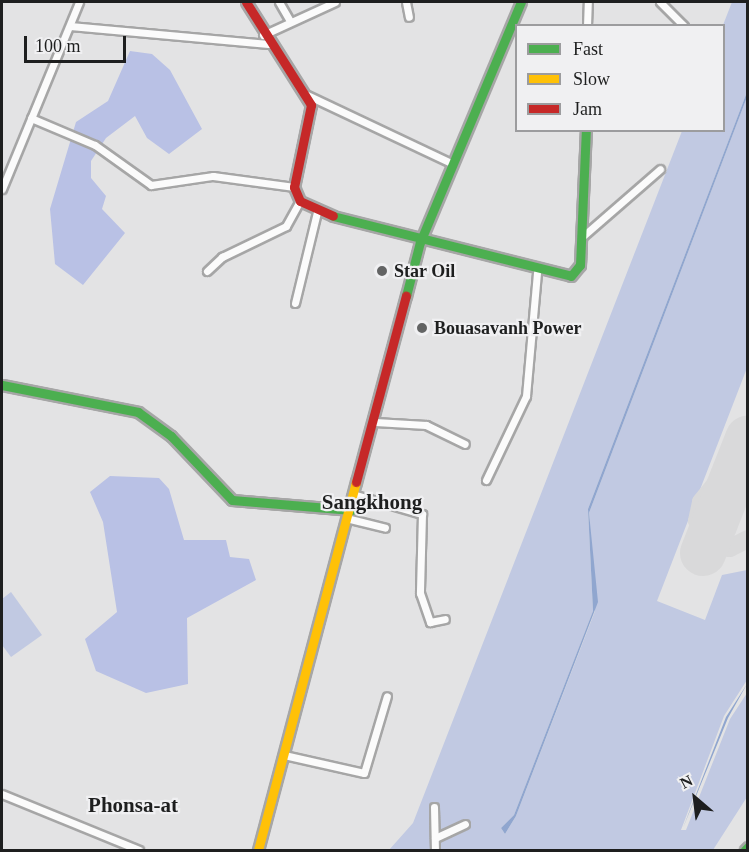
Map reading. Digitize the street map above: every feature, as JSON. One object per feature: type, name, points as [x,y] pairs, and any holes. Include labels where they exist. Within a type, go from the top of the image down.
[{"type":"street","points":[[2,189],[79,2]]},
{"type":"street","points":[[246,2],[266,40],[307,95],[310,113],[294,187],[300,201],[317,212],[420,242],[537,272],[562,277],[576,273],[583,236],[586,132]]},
{"type":"street","points":[[279,2],[290,21]]},
{"type":"street","points":[[70,26],[266,40],[290,21],[335,2]]},
{"type":"street","points":[[406,2],[409,17]]},
{"type":"street","points":[[258,850],[351,515],[420,242],[451,163],[522,2]]},
{"type":"street","points":[[587,24],[588,2]]},
{"type":"street","points":[[660,2],[682,24]]},
{"type":"street","points":[[307,95],[451,163]]},
{"type":"street","points":[[30,118],[95,146],[151,185],[213,176],[294,187]]},
{"type":"street","points":[[583,236],[660,169]]},
{"type":"street","points":[[207,272],[222,257],[286,226],[300,201]]},
{"type":"street","points":[[295,303],[317,212]]},
{"type":"street","points":[[486,480],[526,396],[537,272]]},
{"type":"street","points":[[2,386],[138,412],[171,436],[232,500],[351,515],[385,528]]},
{"type":"street","points":[[375,422],[426,424],[465,444]]},
{"type":"street","points":[[356,495],[422,514],[420,593],[430,622],[445,619]]},
{"type":"street","points":[[284,755],[364,773],[387,696]]},
{"type":"street","points":[[2,794],[139,850]]},
{"type":"street","points":[[434,807],[435,850]]},
{"type":"street","points":[[435,838],[465,824]]},
{"type":"shaded area","points":[[732,2],[747,2],[747,92],[588,509],[593,611],[514,815],[501,828],[505,834],[516,816],[595,611],[589,513],[747,97],[747,368],[657,601],[705,620],[722,575],[747,570],[747,680],[724,716],[681,830],[686,830],[730,719],[747,693],[747,797],[713,850],[389,850],[413,823],[682,132],[725,132],[723,24]]},
{"type":"shaded area","points":[[130,51],[152,54],[170,70],[202,129],[169,154],[147,138],[135,116],[106,138],[91,161],[91,178],[106,196],[102,209],[125,233],[83,285],[55,264],[50,209],[76,122],[108,101]]},
{"type":"shaded area","points":[[747,92],[589,513],[598,602],[516,816],[505,834],[501,828],[514,815],[593,611],[588,509]]},
{"type":"shaded area","points":[[110,476],[159,478],[169,489],[184,540],[226,540],[230,557],[249,559],[256,580],[187,618],[188,684],[146,693],[96,671],[85,639],[117,612],[103,522],[90,492]]},
{"type":"shaded area","points":[[11,592],[42,635],[11,657],[2,645],[2,599]]},
{"type":"shaded area","points":[[747,684],[728,718],[683,828],[726,717]]},
{"type":"taxiway","points":[[744,449],[701,502],[697,521],[715,546],[730,548],[748,539]]},
{"type":"runway","points":[[703,553],[748,439]]},
{"type":"traffic: fast","points":[[406,296],[420,242],[521,2]]},
{"type":"traffic: fast","points":[[333,216],[571,276],[580,265],[586,132]]},
{"type":"traffic: fast","points":[[2,385],[138,412],[171,436],[232,500],[352,510]]},
{"type":"traffic: fast","points":[[745,850],[748,847]]},
{"type":"traffic: slow","points":[[258,850],[356,482]]},
{"type":"traffic: jam","points":[[246,2],[311,105],[294,187],[300,201],[333,216]]},
{"type":"traffic: jam","points":[[356,482],[406,296]]},
{"type":"place","name":"Star Oil","points":[[382,271]]},
{"type":"place","name":"Bouasavanh Power","points":[[422,328]]},
{"type":"district","name":"Sangkhong","points":[[372,502]]},
{"type":"district","name":"Phonsa-at","points":[[133,805]]}]
